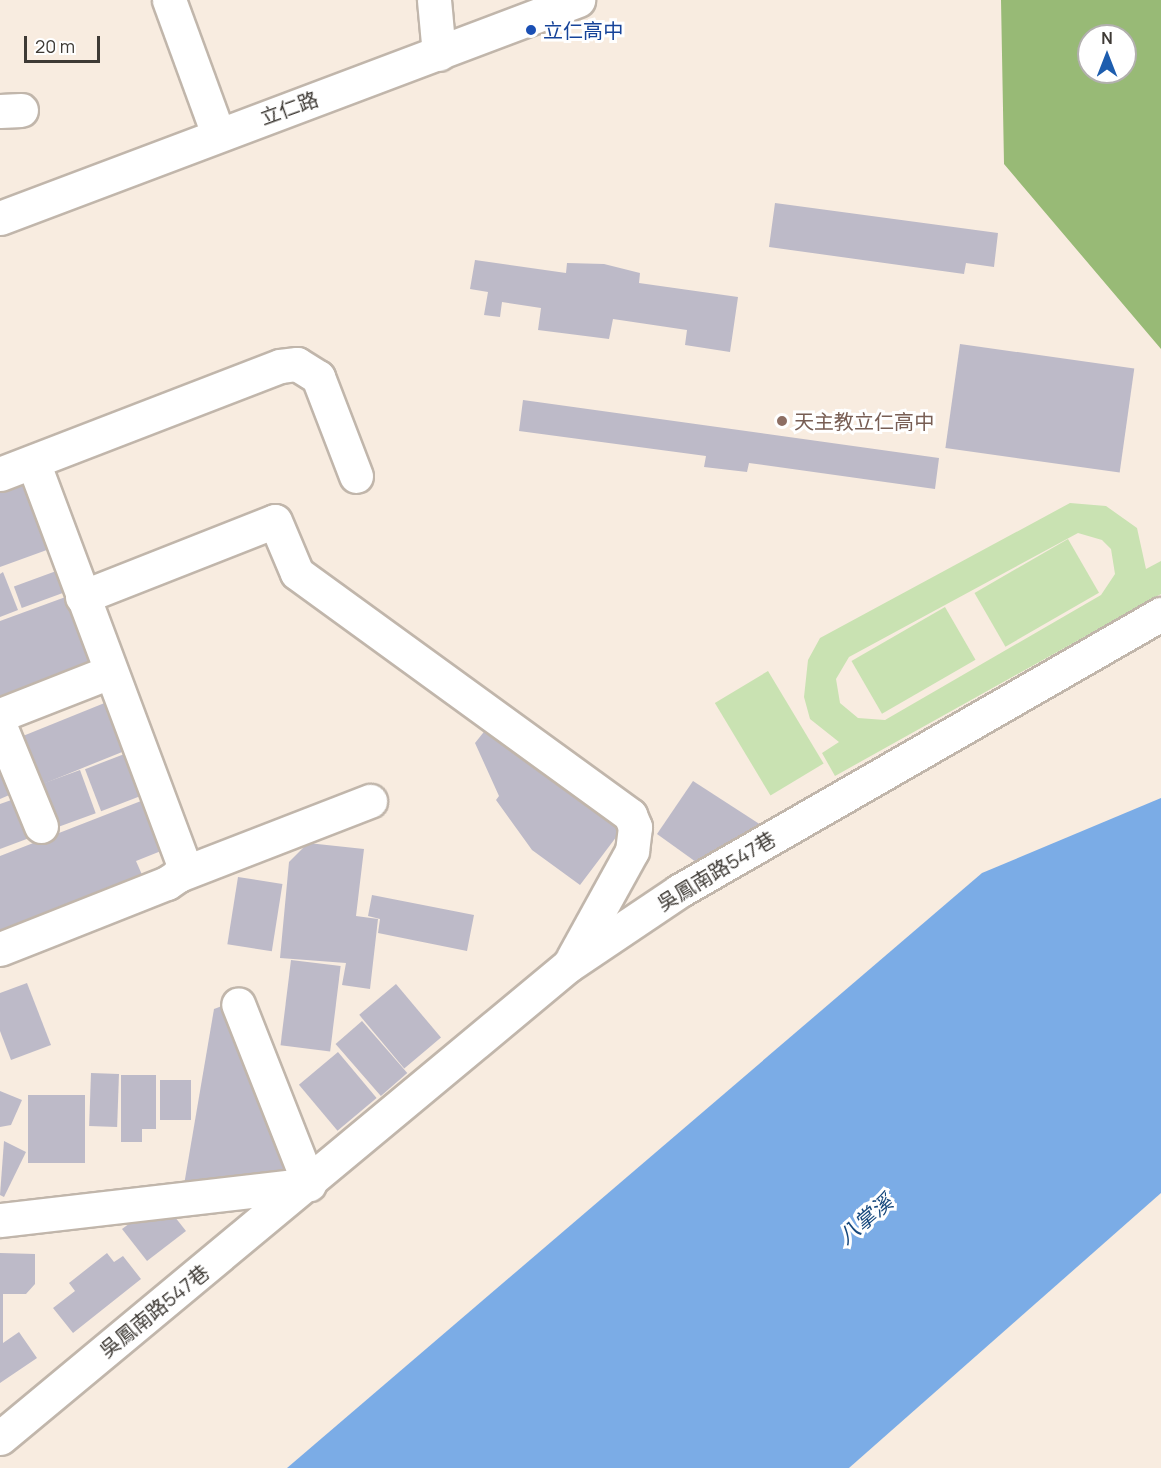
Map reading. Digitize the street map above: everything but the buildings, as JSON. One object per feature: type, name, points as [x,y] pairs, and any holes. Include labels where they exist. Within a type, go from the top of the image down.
[{"type":"street","points":[[169,0],[218,134]]},
{"type":"street","points":[[434,0],[439,54]]},
{"type":"street","name":"立仁路","points":[[0,218],[578,0]]},
{"type":"street","points":[[0,474],[280,366],[297,364],[318,377],[356,476]]},
{"type":"street","points":[[33,462],[110,672],[180,849],[179,875]]},
{"type":"street","points":[[82,597],[276,521],[297,573],[630,815],[635,827],[632,851],[569,965]]},
{"type":"street","name":"吳鳳南路547巷","points":[[0,1438],[309,1184],[569,965],[679,891],[1161,614]]},
{"type":"street","points":[[0,715],[110,672]]},
{"type":"street","points":[[0,726],[41,826]]},
{"type":"street","points":[[0,949],[179,875],[370,801]]},
{"type":"street","points":[[0,1220],[309,1184],[238,1004]]},
{"type":"green space","points":[[1001,0],[1161,0],[1161,349],[1004,164]]},
{"type":"green space","points":[[1070,503],[1106,506],[1137,528],[1146,569],[1161,561],[1161,594],[835,776],[822,753],[839,742],[810,719],[804,697],[808,660],[820,638]],"holes":[[[1078,533],[1102,540],[1111,549],[1115,574],[1101,595],[885,720],[858,718],[840,703],[836,679],[849,657]]]},
{"type":"green space","points":[[1068,539],[1099,593],[1005,647],[974,593]]},
{"type":"green space","points":[[945,607],[976,660],[882,714],[851,661]]},
{"type":"green space","points":[[768,671],[824,764],[770,796],[715,703]]},
{"type":"water","name":"八掌溪","points":[[1161,798],[1161,1193],[849,1468],[287,1468],[982,873]]},
{"type":"place","name":"立仁高中","points":[[531,30]]},
{"type":"place","name":"天主教立仁高中","points":[[782,421]]}]
